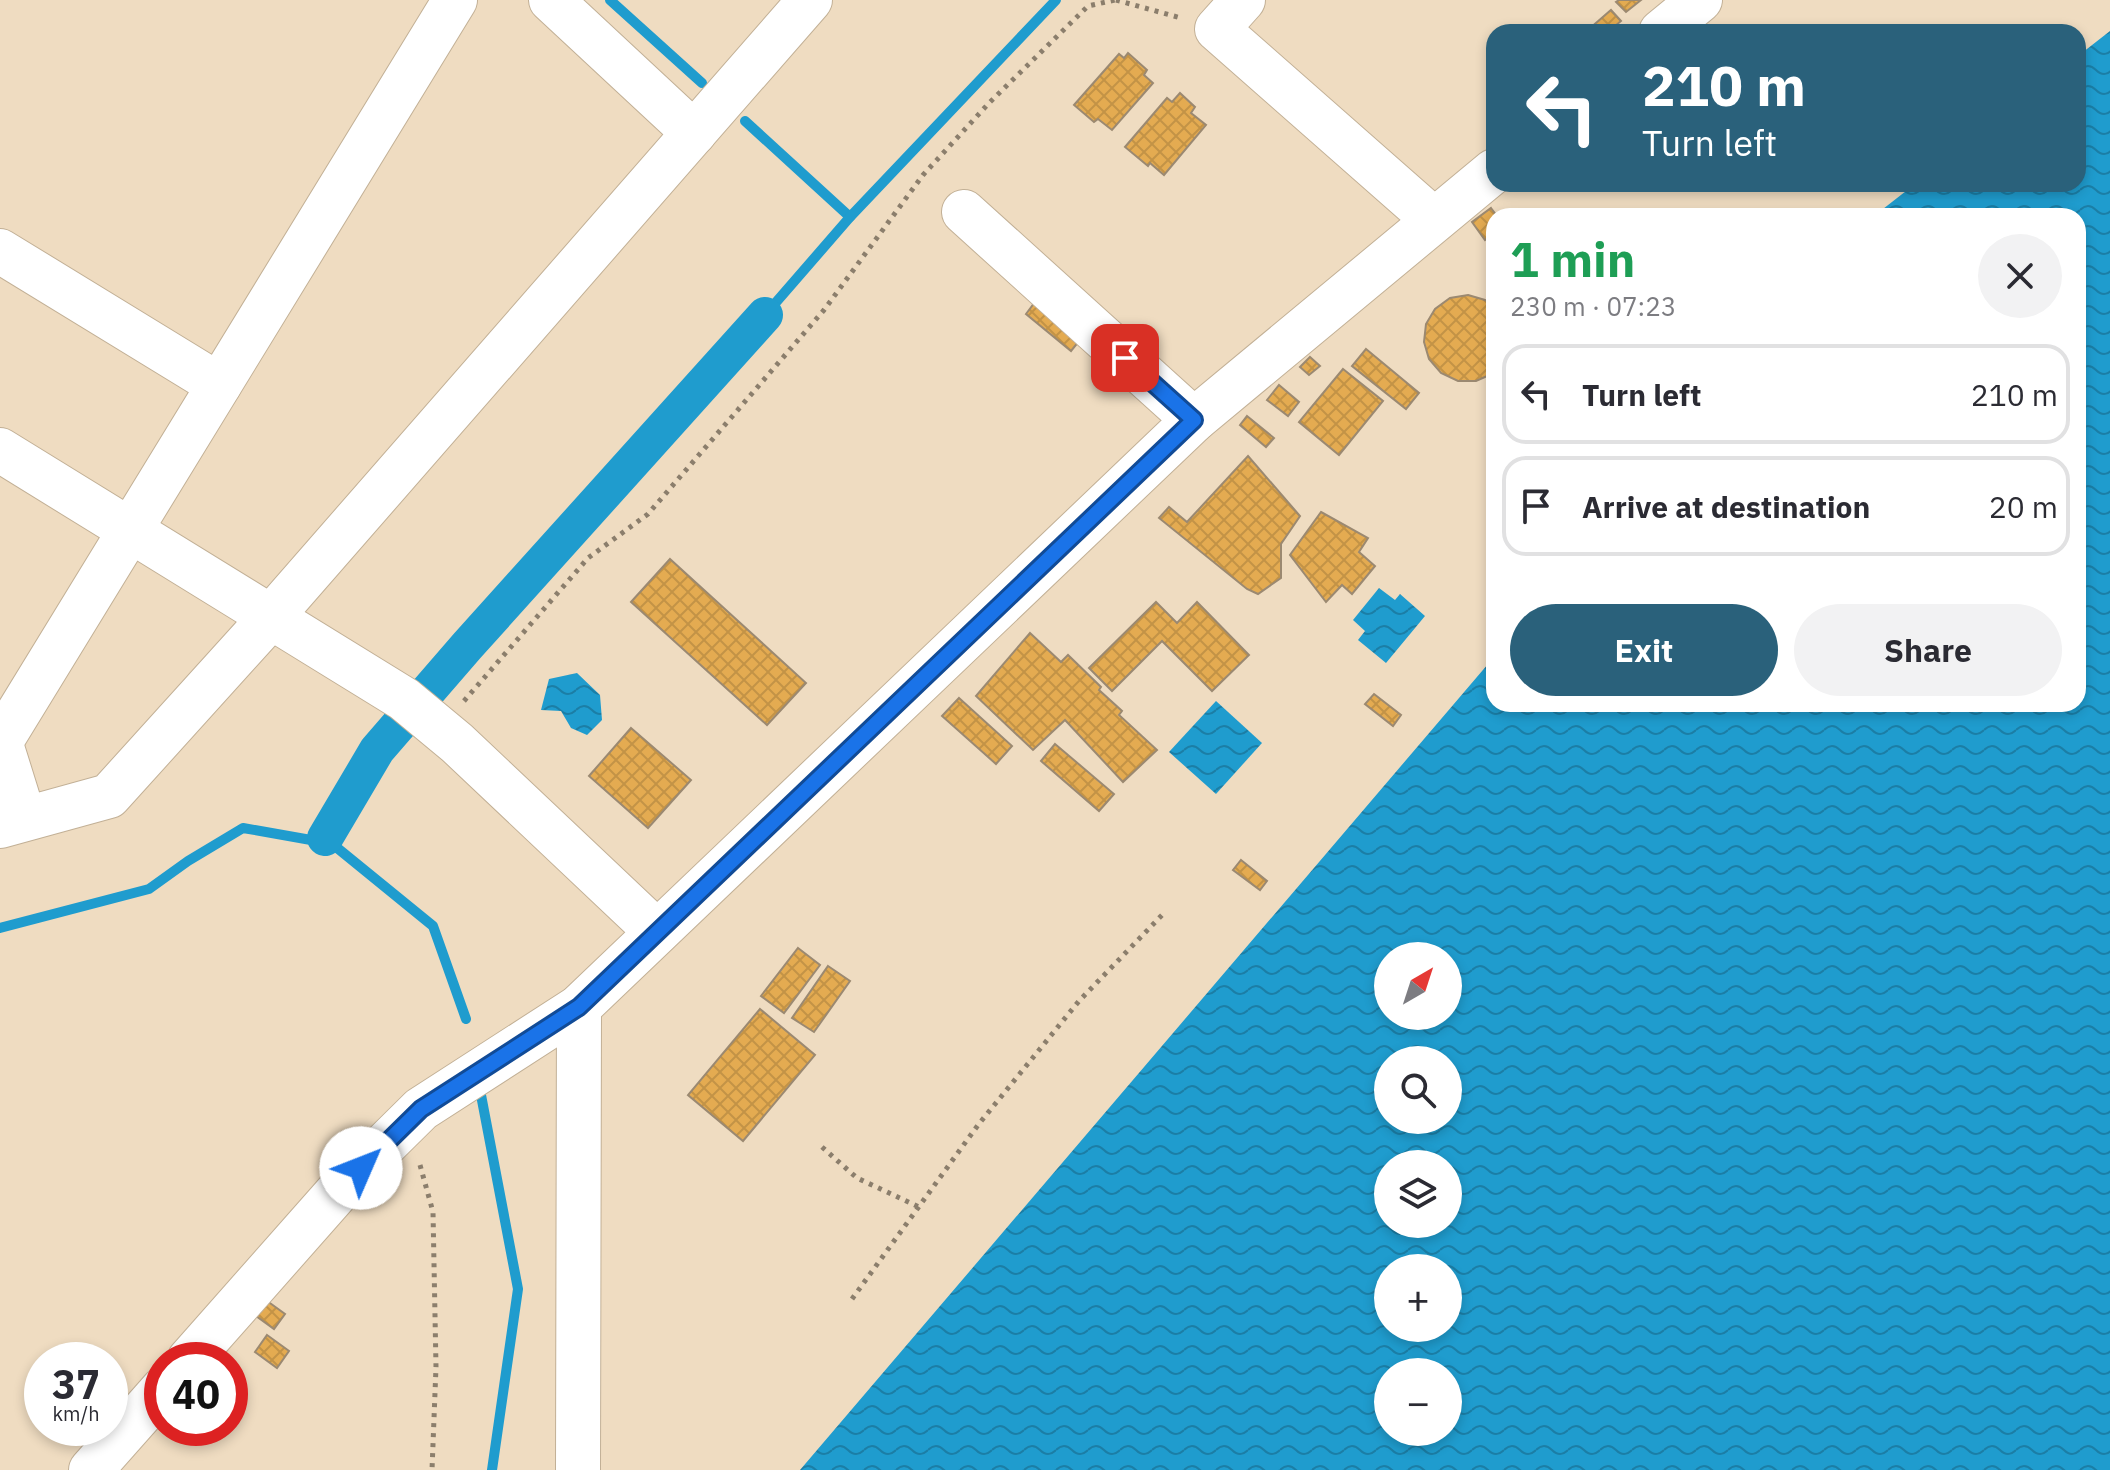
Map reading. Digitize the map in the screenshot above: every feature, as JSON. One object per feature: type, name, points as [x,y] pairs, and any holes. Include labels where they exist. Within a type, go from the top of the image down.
[{"type":"street","points":[[455,0],[1,741],[12,822],[109,796],[271,617],[810,0]]},
{"type":"street","points":[[551,0],[694,133]]},
{"type":"street","points":[[1671,24],[1700,0]]},
{"type":"street","points":[[1230,14],[1434,220]]},
{"type":"street","points":[[205,1342],[341,1188],[429,1105],[579,1007],[1194,420],[1486,178]]},
{"type":"street","points":[[964,212],[1194,420]]},
{"type":"street","points":[[0,251],[219,385]]},
{"type":"street","points":[[0,450],[404,699],[449,737],[657,932]]},
{"type":"street","points":[[578,1470],[579,1007]]},
{"type":"street","points":[[91,1470],[144,1410]]},
{"type":"path","points":[[449,737],[488,671],[588,558],[648,514],[824,310],[923,175],[989,103],[1088,6],[1116,0],[1230,14]]},
{"type":"path","points":[[852,1299],[978,1125],[1079,1001],[1164,913]]},
{"type":"path","points":[[429,1105],[415,1145],[433,1212],[436,1367],[432,1470]]},
{"type":"path","points":[[822,1147],[857,1178],[919,1207]]},
{"type":"water","points":[[2110,31],[2110,1470],[800,1470],[1486,666],[1486,712],[2086,712],[2086,208],[1884,208],[1905,192],[2086,192],[2086,50]]},
{"type":"water","points":[[1379,588],[1395,600],[1400,594],[1425,616],[1386,663],[1358,640],[1365,631],[1353,620]]},
{"type":"water","points":[[577,673],[600,695],[602,720],[587,735],[571,728],[561,711],[541,710],[549,679]]},
{"type":"water","points":[[1216,701],[1262,743],[1216,794],[1169,752]]},
{"type":"building","points":[[1641,0],[1626,12],[1616,2]]},
{"type":"building","points":[[1611,10],[1621,21],[1617,24],[1595,24]]},
{"type":"building","points":[[1128,53],[1147,70],[1144,75],[1153,83],[1112,130],[1098,119],[1094,122],[1074,105],[1119,54],[1124,58]]},
{"type":"building","points":[[1180,93],[1195,107],[1191,113],[1206,125],[1164,175],[1125,147],[1167,98],[1172,102]]},
{"type":"building","points":[[1486,212],[1485,240],[1472,222]]},
{"type":"building","points":[[1468,295],[1486,301],[1486,377],[1476,381],[1458,381],[1441,373],[1429,359],[1424,342],[1426,324],[1435,309],[1450,298]]},
{"type":"building","points":[[1038,298],[1084,335],[1071,351],[1026,314]]},
{"type":"building","points":[[1366,349],[1419,393],[1406,409],[1352,366]]},
{"type":"building","points":[[1310,357],[1320,366],[1309,375],[1300,367]]},
{"type":"building","points":[[1343,369],[1383,401],[1339,455],[1299,422]]},
{"type":"building","points":[[1279,385],[1299,402],[1288,416],[1267,400]]},
{"type":"building","points":[[1247,416],[1274,438],[1266,447],[1240,425]]},
{"type":"building","points":[[1248,456],[1300,516],[1281,544],[1281,578],[1258,594],[1247,589],[1159,518],[1169,507],[1187,522]]},
{"type":"building","points":[[1321,512],[1368,538],[1359,552],[1375,566],[1352,594],[1342,585],[1326,602],[1290,555]]},
{"type":"building","points":[[670,559],[806,683],[767,725],[631,602]]},
{"type":"building","points":[[1156,602],[1177,623],[1197,602],[1249,655],[1212,691],[1162,641],[1112,691],[1089,668]]},
{"type":"building","points":[[1030,633],[1061,662],[1068,655],[1122,711],[1119,715],[1157,750],[1123,782],[1065,720],[1033,750],[976,696]]},
{"type":"building","points":[[1374,694],[1401,715],[1393,726],[1365,704]]},
{"type":"building","points":[[959,698],[1012,746],[996,764],[942,716]]},
{"type":"building","points":[[631,728],[691,780],[648,828],[589,776]]},
{"type":"building","points":[[1055,744],[1114,794],[1099,811],[1041,761]]},
{"type":"building","points":[[1241,860],[1267,881],[1260,890],[1233,870]]},
{"type":"building","points":[[798,948],[820,965],[784,1013],[761,996]]},
{"type":"building","points":[[828,966],[850,981],[814,1032],[792,1018]]},
{"type":"building","points":[[760,1009],[815,1055],[743,1141],[688,1095]]},
{"type":"building","points":[[263,1298],[285,1314],[274,1329],[252,1313]]},
{"type":"building","points":[[267,1335],[289,1351],[277,1368],[255,1352]]},
{"type":"waterway","points":[[610,0],[702,83]]},
{"type":"waterway","points":[[765,315],[850,217],[1056,0]]},
{"type":"waterway","points":[[745,121],[850,217]]},
{"type":"waterway","points":[[325,838],[377,750],[765,315]]},
{"type":"waterway","points":[[0,928],[149,889],[243,828],[311,840],[325,838],[433,926],[466,1019]]},
{"type":"waterway","points":[[481,1095],[518,1289],[492,1470]]},
{"type":"route","points":[[361,1168],[421,1109],[579,1007],[1194,420],[1125,358]]}]
